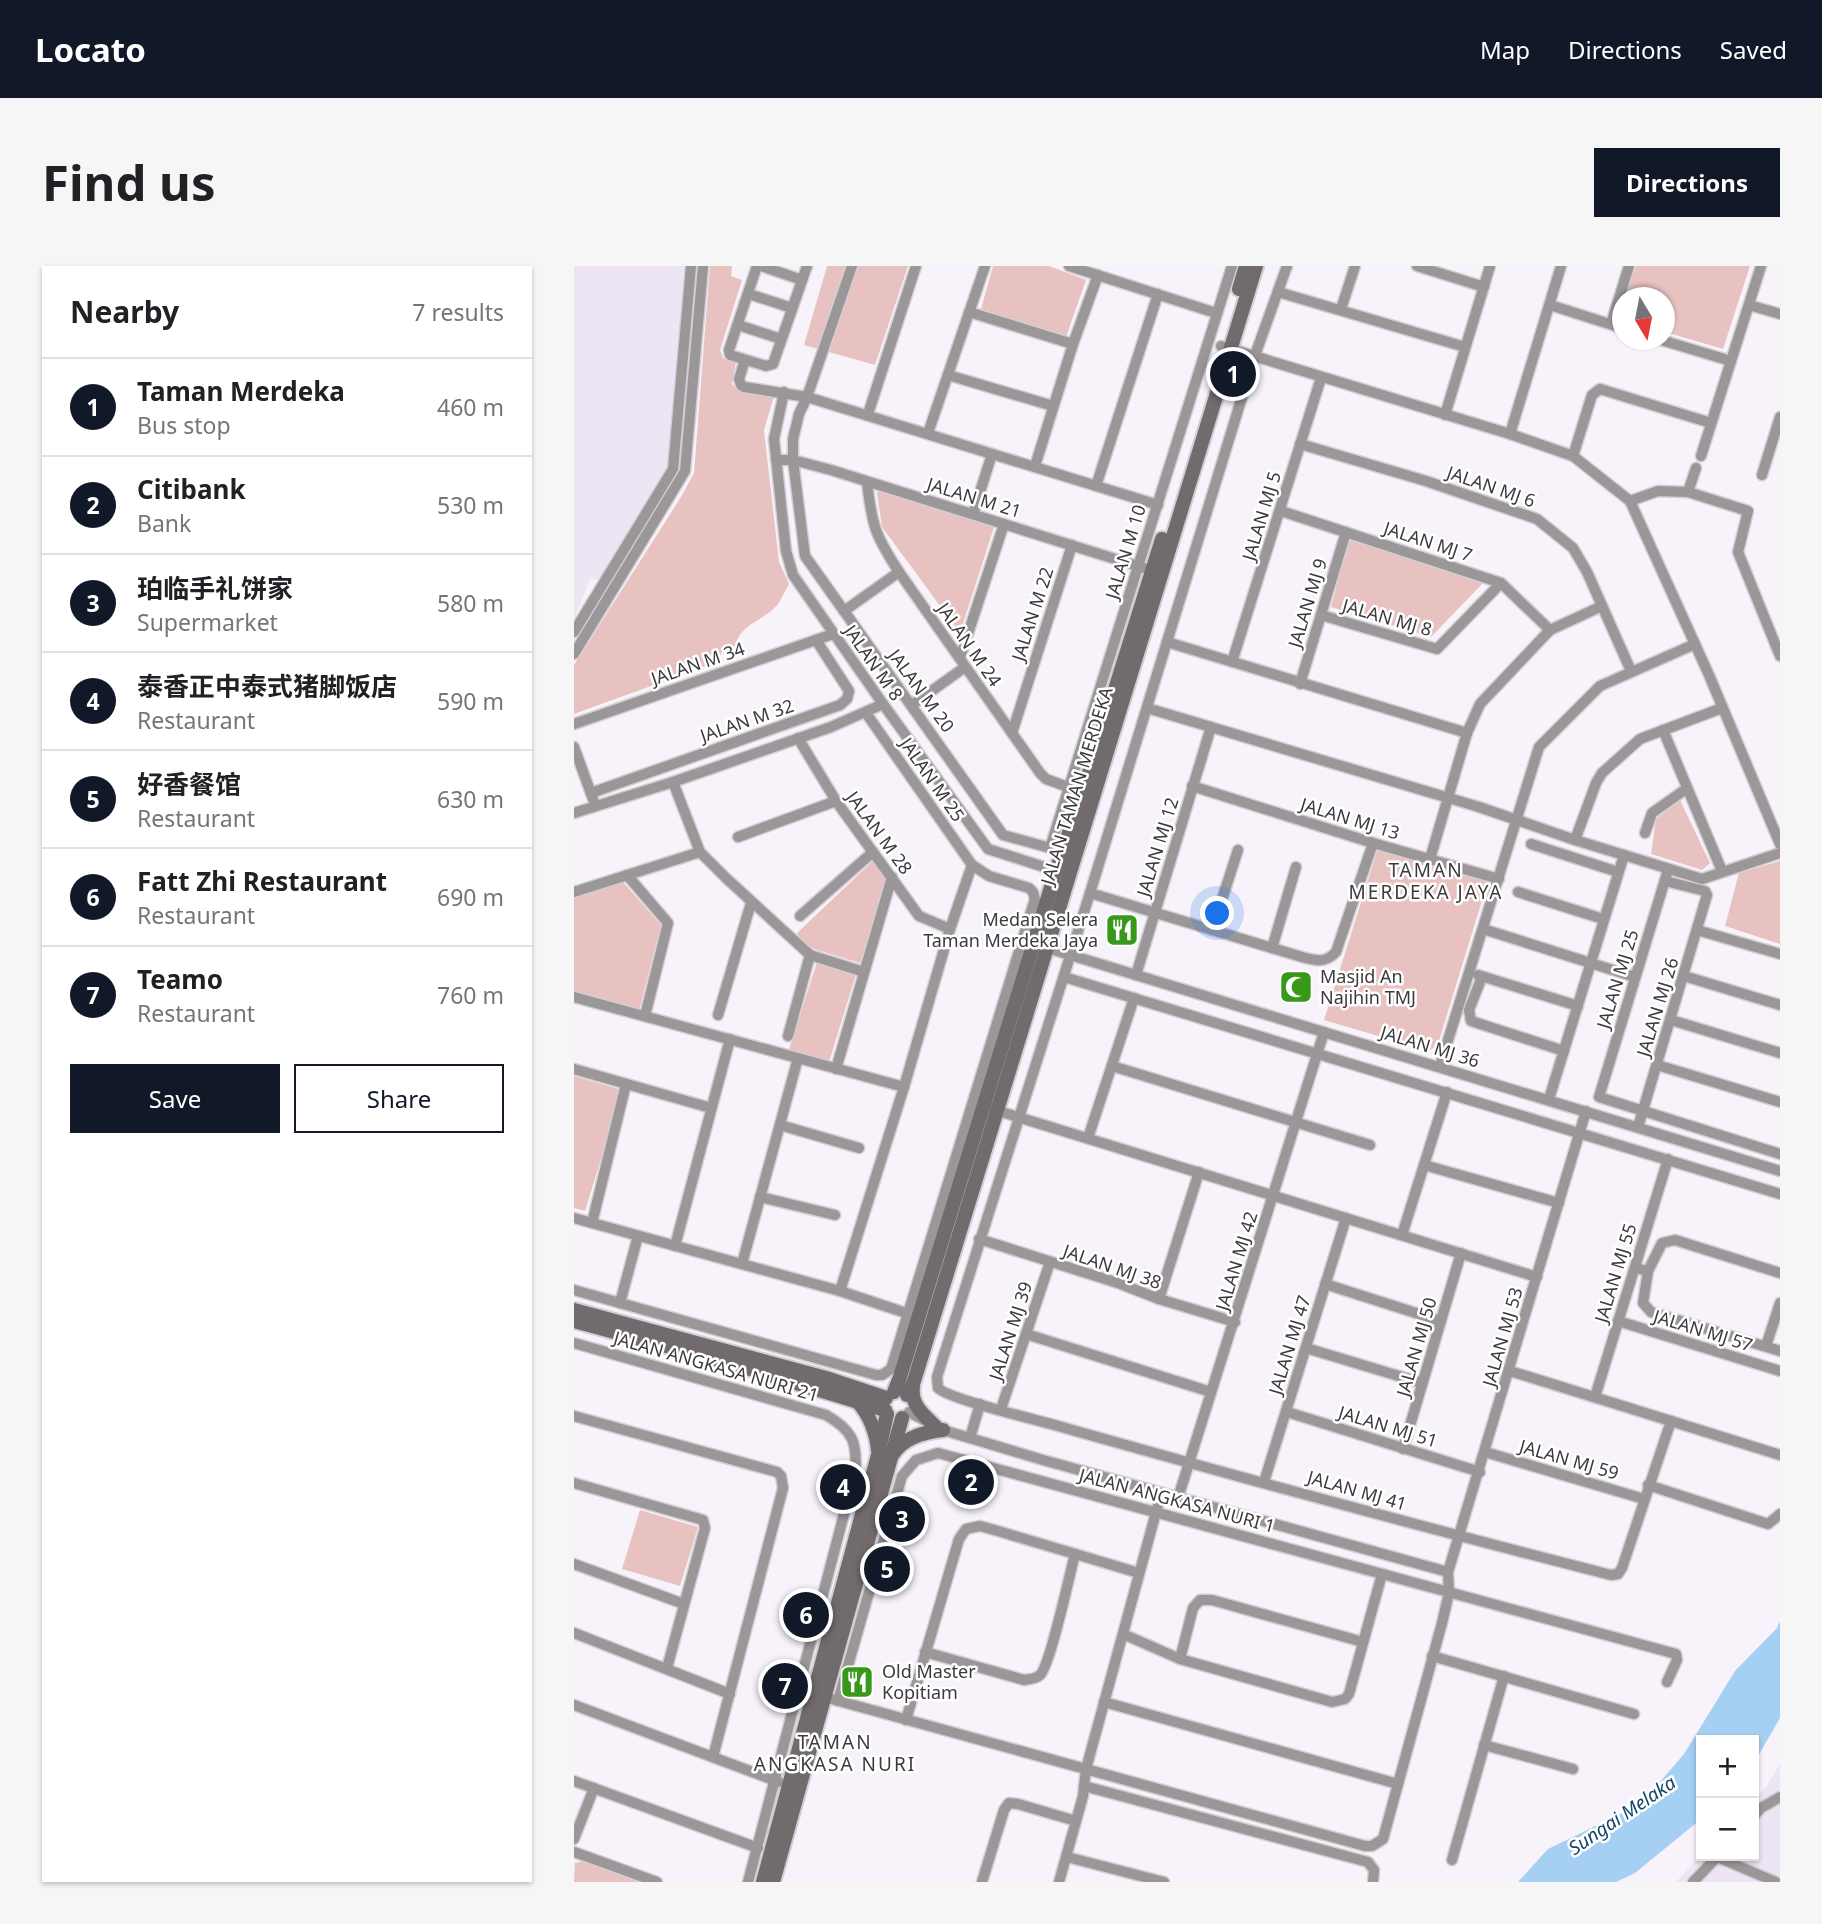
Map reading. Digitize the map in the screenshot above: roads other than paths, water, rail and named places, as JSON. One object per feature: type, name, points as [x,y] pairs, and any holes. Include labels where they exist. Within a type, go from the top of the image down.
[{"type":"main road","name":"JALAN TAMAN MERDEKA","points":[[1226,348],[1246,266]]},
{"type":"main road","name":"JALAN TAMAN MERDEKA","points":[[1063,873],[1077,790],[1256,266]]},
{"type":"main road","name":"JALAN TAMAN MERDEKA","points":[[884,1457],[892,1402],[907,1379],[1041,946],[1151,570]]},
{"type":"main road","name":"JALAN TAMAN MERDEKA","points":[[907,1379],[914,1316],[991,1108]]},
{"type":"main road","points":[[574,1310],[856,1394],[879,1392],[907,1379],[915,1405],[939,1428],[913,1437],[884,1457]]},
{"type":"main road","points":[[574,1321],[856,1394],[911,1404],[884,1457],[825,1697],[763,1882]]},
{"type":"main road","points":[[856,1394],[868,1413],[884,1457]]},
{"type":"main road","points":[[892,1402],[895,1419],[906,1415]]},
{"type":"street","points":[[574,632],[673,469],[691,266]]},
{"type":"street","points":[[574,654],[685,471],[703,266]]},
{"type":"street","points":[[802,280],[759,266],[729,353],[745,360],[770,366],[773,364],[807,266]]},
{"type":"street","name":"JALAN M 20","points":[[852,266],[795,426],[793,460],[805,556],[1003,835],[1050,848],[1077,790]]},
{"type":"street","points":[[868,414],[916,266]]},
{"type":"street","points":[[928,433],[985,266]]},
{"type":"street","points":[[1069,266],[1216,313]]},
{"type":"street","name":"JALAN M 10","points":[[1151,570],[1157,505],[1232,266]]},
{"type":"street","points":[[979,1240],[1064,977],[1254,358],[1287,266]]},
{"type":"street","points":[[1341,309],[1356,266]]},
{"type":"street","points":[[1417,266],[1484,286]]},
{"type":"street","points":[[1445,415],[1490,266]]},
{"type":"street","points":[[1510,435],[1562,266]]},
{"type":"street","points":[[1549,305],[1611,324],[1629,266]]},
{"type":"street","points":[[1700,456],[1761,266]]},
{"type":"street","points":[[1035,466],[1073,344],[1098,275]]},
{"type":"street","points":[[1278,292],[1465,347]]},
{"type":"street","points":[[748,294],[792,308]]},
{"type":"street","points":[[1096,485],[1158,294]]},
{"type":"street","points":[[1749,305],[1780,314]]},
{"type":"street","points":[[968,312],[1073,344]]},
{"type":"street","points":[[738,325],[781,339]]},
{"type":"street","points":[[1675,344],[1731,361]]},
{"type":"street","points":[[1226,348],[1573,456],[1630,501],[1723,708],[1780,844]]},
{"type":"street","points":[[745,360],[739,379],[741,385],[807,397],[868,414],[1157,505]]},
{"type":"street","points":[[948,375],[1053,406]]},
{"type":"street","name":"JALAN MJ 5","points":[[1232,662],[1321,378]]},
{"type":"street","points":[[1573,456],[1592,395],[1600,389],[1711,423]]},
{"type":"street","name":"JALAN M 8","points":[[784,392],[775,427],[776,460],[789,564],[793,575],[988,849],[1063,873]]},
{"type":"street","points":[[1762,475],[1776,444],[1780,417]]},
{"type":"street","name":"JALAN MJ 6","points":[[1300,444],[1426,481],[1537,519],[1573,548],[1631,671]]},
{"type":"street","points":[[973,514],[992,454]]},
{"type":"street","name":"JALAN M 21","points":[[776,460],[793,460],[1151,570]]},
{"type":"street","points":[[1688,492],[1696,468]]},
{"type":"street","name":"JALAN M 24","points":[[867,482],[873,526],[879,542],[899,572],[1046,779],[1077,790]]},
{"type":"street","points":[[1630,501],[1658,491],[1688,492],[1748,512],[1738,552],[1780,656]]},
{"type":"street","name":"JALAN MJ 7","points":[[1281,511],[1501,583],[1550,630]]},
{"type":"street","points":[[912,705],[963,663],[1004,524]]},
{"type":"street","name":"JALAN MJ 9","points":[[1300,684],[1346,532]]},
{"type":"street","name":"JALAN M 22","points":[[1012,733],[1072,545]]},
{"type":"street","points":[[844,611],[899,572]]},
{"type":"street","name":"JALAN MJ 8","points":[[1321,615],[1437,649],[1501,583]]},
{"type":"street","points":[[1430,859],[1467,733],[1480,704],[1550,630],[1602,606]]},
{"type":"street","name":"JALAN M 34","points":[[574,724],[833,634]]},
{"type":"street","name":"JALAN M 32","points":[[591,793],[840,705],[847,699],[849,691],[816,640]]},
{"type":"street","points":[[1167,642],[1467,733]]},
{"type":"street","points":[[1440,1066],[1539,747],[1600,685],[1695,644]]},
{"type":"street","points":[[574,813],[798,738],[883,704]]},
{"type":"street","points":[[1147,708],[1518,819],[1575,840],[1702,879],[1780,853]]},
{"type":"street","points":[[1575,840],[1596,782],[1602,773],[1640,739],[1723,708]]},
{"type":"street","name":"JALAN M 25","points":[[866,713],[972,865]]},
{"type":"street","name":"JALAN MJ 12","points":[[1136,975],[1211,727]]},
{"type":"street","points":[[1663,730],[1722,871]]},
{"type":"street","name":"JALAN M 28","points":[[798,738],[836,801],[919,916],[950,929]]},
{"type":"street","points":[[574,747],[596,806]]},
{"type":"street","points":[[673,782],[700,852],[751,903],[810,954],[864,972]]},
{"type":"street","name":"JALAN MJ 13","points":[[1192,786],[1499,879]]},
{"type":"street","points":[[1645,833],[1652,813],[1686,789]]},
{"type":"street","points":[[738,837],[836,801]]},
{"type":"street","points":[[1090,893],[1317,961],[1325,960],[1336,952],[1373,843]]},
{"type":"street","points":[[1531,844],[1618,872]]},
{"type":"street","points":[[1212,930],[1238,850]]},
{"type":"street","points":[[574,892],[700,852]]},
{"type":"street","points":[[800,916],[873,852]]},
{"type":"street","points":[[1549,1099],[1624,855]]},
{"type":"street","points":[[574,1290],[876,1375],[882,1375],[891,1368],[914,1316],[944,1191],[1035,899],[1029,888],[989,876],[972,865],[840,1291]]},
{"type":"street","points":[[1272,948],[1296,867]]},
{"type":"street","name":"JALAN MJ 25","points":[[1643,1110],[1599,1097],[1668,870]]},
{"type":"street","points":[[627,875],[668,923],[645,1016]]},
{"type":"street","points":[[836,1069],[891,877]]},
{"type":"street","name":"JALAN MJ 26","points":[[1638,1127],[1707,895],[1705,891],[1665,881]]},
{"type":"street","points":[[1518,892],[1604,919]]},
{"type":"street","points":[[718,1015],[751,903]]},
{"type":"street","points":[[1483,929],[1635,977]]},
{"type":"street","points":[[1697,930],[1780,954]]},
{"type":"street","name":"JALAN MJ 36","points":[[1041,946],[1780,1171]]},
{"type":"street","points":[[788,1036],[810,954]]},
{"type":"street","points":[[1470,973],[1578,1006]]},
{"type":"street","points":[[1684,976],[1780,1005]]},
{"type":"street","points":[[1064,977],[1780,1194]]},
{"type":"street","points":[[1482,977],[1469,1010],[1471,1021],[1564,1051]]},
{"type":"street","points":[[574,997],[904,1087]]},
{"type":"street","points":[[1088,1138],[1134,998]]},
{"type":"street","points":[[1671,1020],[1780,1053]]},
{"type":"street","name":"JALAN MJ 42","points":[[1178,1498],[1324,1032]]},
{"type":"street","points":[[675,1246],[730,1039]]},
{"type":"street","points":[[742,1264],[798,1058]]},
{"type":"street","points":[[1657,1065],[1780,1102]]},
{"type":"street","points":[[1112,1066],[1370,1145]]},
{"type":"street","points":[[574,1069],[711,1108]]},
{"type":"street","points":[[592,1223],[626,1084]]},
{"type":"street","points":[[1402,1235],[1447,1092]]},
{"type":"street","points":[[991,1108],[1537,1277]]},
{"type":"street","points":[[1643,1110],[1780,1154]]},
{"type":"street","name":"JALAN MJ 53","points":[[1086,1769],[1365,1846],[1384,1839],[1449,1593],[1448,1572],[1586,1111]]},
{"type":"street","points":[[780,1125],[859,1148]]},
{"type":"street","name":"JALAN MJ 55","points":[[1595,1397],[1668,1159]]},
{"type":"street","points":[[1424,1165],[1559,1203]]},
{"type":"street","points":[[1159,1299],[1199,1172]]},
{"type":"street","points":[[760,1197],[835,1215]]},
{"type":"street","points":[[574,1218],[840,1291],[914,1316]]},
{"type":"street","name":"JALAN MJ 47","points":[[1264,1482],[1346,1218]]},
{"type":"street","points":[[611,1320],[638,1236]]},
{"type":"street","name":"JALAN MJ 38","points":[[979,1240],[1235,1322]]},
{"type":"street","name":"JALAN MJ 41","points":[[979,1240],[937,1377],[937,1384],[942,1392],[1459,1536],[1616,1575],[1622,1568],[1671,1421]]},
{"type":"street","points":[[1780,1273],[1675,1240],[1662,1243],[1648,1271],[1643,1303],[1651,1312],[1780,1351]]},
{"type":"street","name":"JALAN MJ 50","points":[[1404,1449],[1461,1253]]},
{"type":"street","name":"JALAN MJ 39","points":[[1001,1409],[1050,1262]]},
{"type":"street","points":[[1635,1268],[1648,1271]]},
{"type":"street","points":[[1325,1284],[1441,1321]]},
{"type":"street","points":[[1766,1346],[1780,1303]]},
{"type":"street","name":"JALAN MJ 57","points":[[1618,1321],[1780,1371]]},
{"type":"street","points":[[1026,1334],[1211,1392]]},
{"type":"street","name":"JALAN ANGKASA NURI 21","points":[[574,1343],[826,1415],[846,1428],[855,1448],[855,1472],[799,1690]]},
{"type":"street","points":[[1306,1348],[1422,1383]]},
{"type":"street","points":[[1510,1371],[1780,1455]]},
{"type":"street","points":[[970,1438],[981,1404]]},
{"type":"street","name":"JALAN MJ 51","points":[[1287,1412],[1480,1472]]},
{"type":"street","points":[[906,1415],[970,1438],[1161,1494],[1448,1572]]},
{"type":"street","points":[[574,1416],[777,1472],[781,1476],[783,1488],[713,1757]]},
{"type":"street","name":"JALAN MJ 59","points":[[1485,1452],[1644,1499]]},
{"type":"street","name":"JALAN ANGKASA NURI 1","points":[[825,1697],[898,1485],[908,1467],[916,1460],[938,1453],[1676,1654],[1677,1660],[1667,1682]]},
{"type":"street","points":[[574,1483],[703,1520],[705,1528],[667,1668]]},
{"type":"street","points":[[1648,1485],[1768,1524],[1780,1514]]},
{"type":"street","points":[[1059,1882],[1076,1821],[1086,1769],[1161,1494]]},
{"type":"street","points":[[906,1720],[960,1539],[966,1529],[980,1527],[1139,1573]]},
{"type":"street","points":[[925,1652],[1024,1680],[1034,1679],[1040,1675],[1050,1651],[1075,1554]]},
{"type":"street","points":[[574,1564],[684,1604]]},
{"type":"street","points":[[1123,1634],[1180,1659],[1339,1702],[1349,1694],[1382,1574]]},
{"type":"street","points":[[1180,1659],[1193,1608],[1200,1600],[1224,1603],[1363,1642]]},
{"type":"street","points":[[574,1633],[730,1694]]},
{"type":"street","points":[[1433,1656],[1634,1714]]},
{"type":"street","points":[[1452,1860],[1504,1676]]},
{"type":"street","points":[[763,1882],[758,1848],[799,1690],[1086,1769]]},
{"type":"street","points":[[1104,1702],[1398,1784]]},
{"type":"street","points":[[574,1705],[795,1788]]},
{"type":"street","points":[[1484,1745],[1573,1769]]},
{"type":"street","points":[[574,1781],[758,1848]]},
{"type":"street","points":[[1084,1786],[1368,1862],[1374,1870],[1373,1882]]},
{"type":"street","points":[[574,1839],[594,1788]]},
{"type":"street","points":[[1759,1810],[1780,1797]]},
{"type":"street","points":[[982,1882],[1004,1810],[1009,1803],[1076,1821]]},
{"type":"street","points":[[574,1853],[657,1882]]},
{"type":"street","points":[[1067,1857],[1164,1882]]},
{"type":"street","points":[[1693,1882],[1713,1861]]},
{"type":"street","points":[[1729,1861],[1776,1882]]},
{"type":"water","name":"Sungai Melaka","points":[[1780,1621],[1780,1718],[1759,1754],[1759,1735],[1696,1735],[1696,1823],[1635,1873],[1616,1882],[1518,1882],[1548,1849],[1641,1804],[1684,1754],[1735,1671],[1777,1628]]},
{"type":"place","name":"Taman Merdeka","points":[[1233,374]]},
{"type":"place","name":"Medan Selera Taman Merdeka Jaya","points":[[1122,930]]},
{"type":"place","name":"Masjid An Najihin TMJ","points":[[1296,987]]},
{"type":"place","name":"Citibank","points":[[971,1482]]},
{"type":"place","name":"泰香正中泰式猪脚饭店","points":[[843,1487]]},
{"type":"place","name":"珀临手礼饼家","points":[[902,1519]]},
{"type":"place","name":"好香餐馆","points":[[887,1569]]},
{"type":"place","name":"Fatt Zhi Restaurant","points":[[806,1615]]},
{"type":"place","name":"Old Master Kopitiam","points":[[857,1682]]},
{"type":"place","name":"Teamo","points":[[785,1686]]},
{"type":"district","name":"TAMAN MERDEKA JAYA","points":[[1426,881]]},
{"type":"district","name":"TAMAN ANGKASA NURI","points":[[835,1753]]}]
